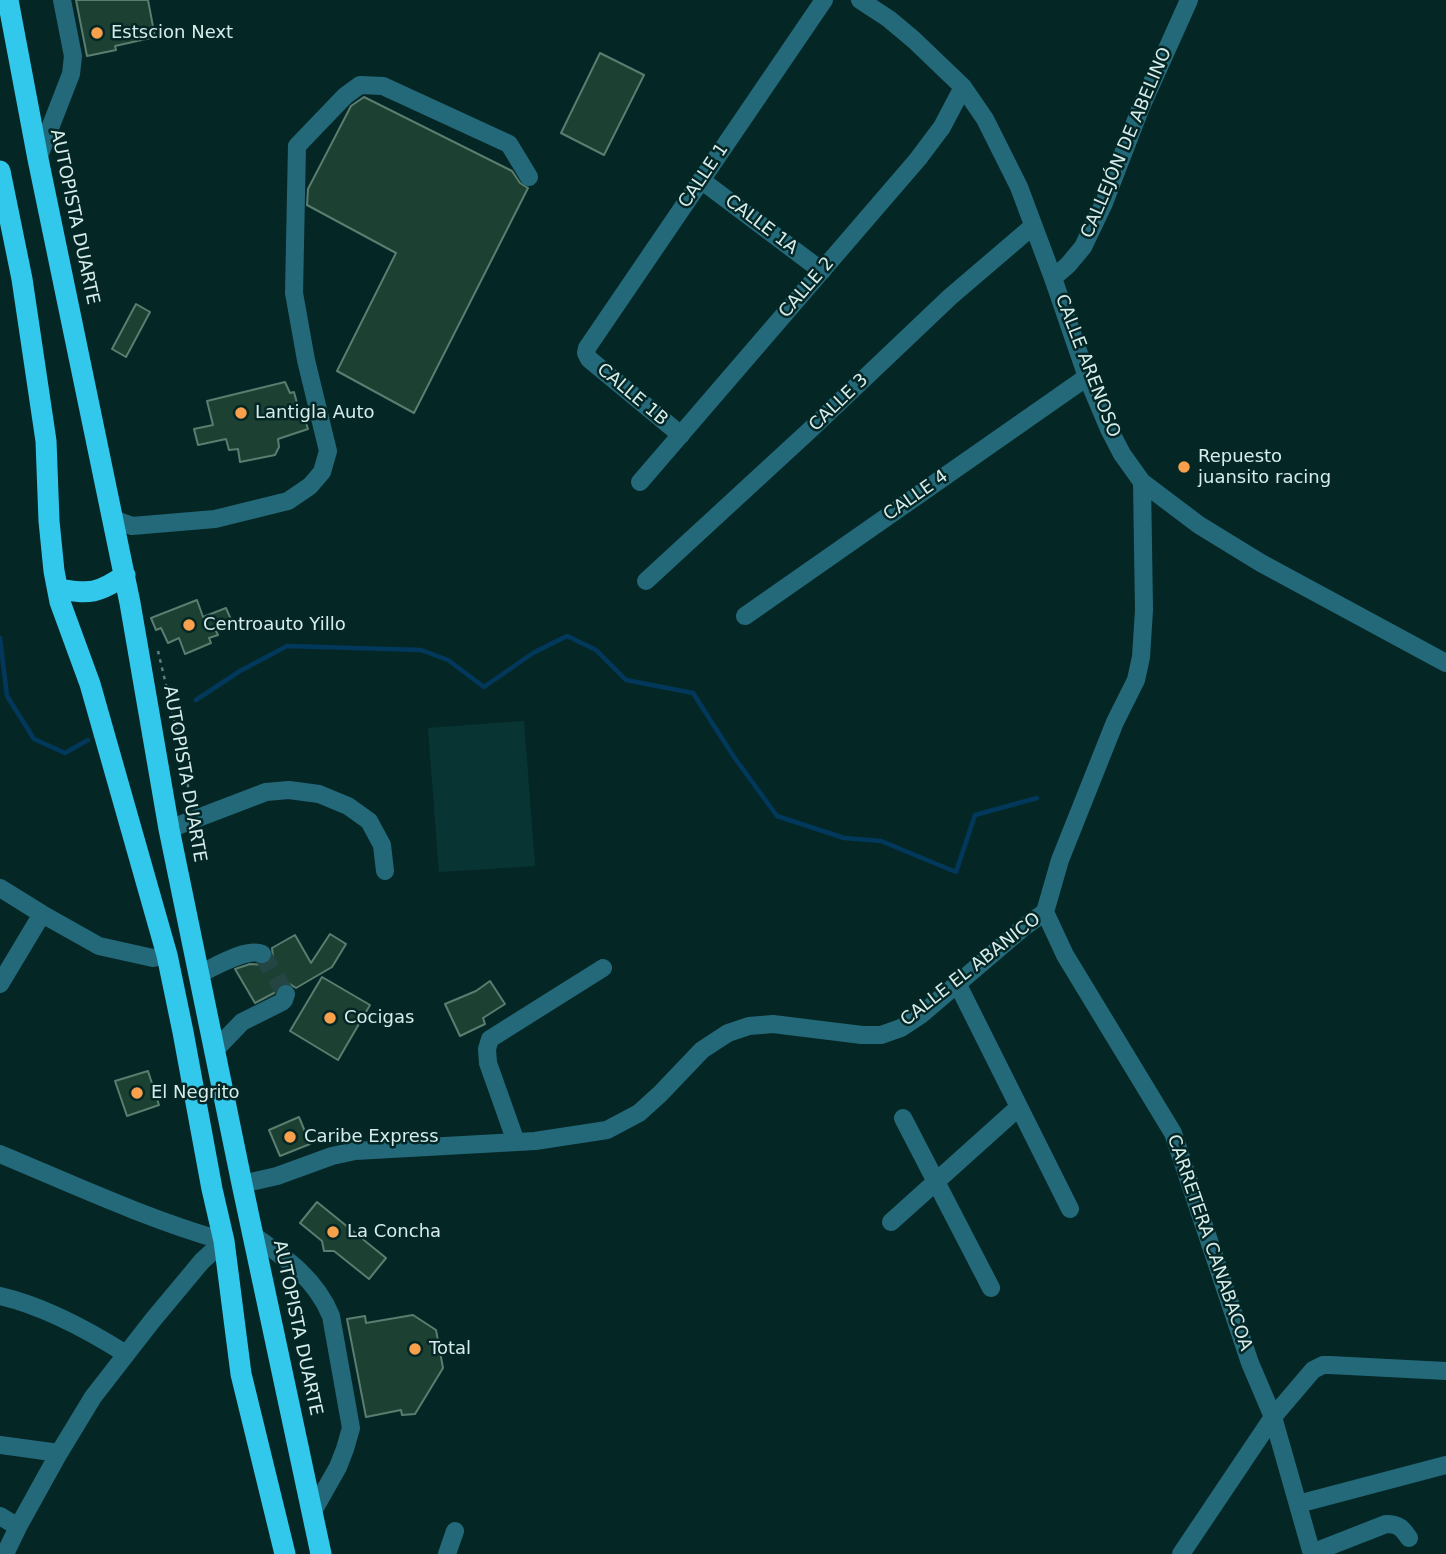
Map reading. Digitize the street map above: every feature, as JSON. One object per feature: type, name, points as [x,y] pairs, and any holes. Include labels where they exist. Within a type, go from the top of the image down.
[{"type":"highway","name":"AUTOPISTA DUARTE","points":[[8,0],[38,159],[125,575],[169,829],[321,1554]]},
{"type":"highway","points":[[0,172],[22,279],[46,441],[54,571],[64,613],[90,684],[167,955],[224,1241],[242,1374],[285,1554]]},
{"type":"highway","points":[[58,589],[93,592],[125,575]]},
{"type":"highway","points":[[64,613],[104,600],[130,603]]},
{"type":"highway","points":[[266,1476],[276,1554]]},
{"type":"street","points":[[38,159],[71,74],[73,56],[62,0]]},
{"type":"street","name":"CALLE 1","points":[[586,353],[824,0]]},
{"type":"street","name":"CALLE ARENOSO","points":[[860,0],[914,40],[963,87],[985,119],[1018,187],[1108,429],[1142,482],[1199,525],[1261,564],[1446,663]]},
{"type":"street","name":"CALLEJÓN DE ABELINO","points":[[1053,278],[1083,247],[1189,0]]},
{"type":"street","points":[[113,519],[131,526],[215,519],[288,501],[310,486],[322,472],[328,451],[306,360],[294,293],[296,146],[345,96],[360,85],[383,86],[509,144],[529,177]]},
{"type":"street","name":"CALLE 2","points":[[640,482],[918,159],[942,127],[963,87]]},
{"type":"street","name":"CALLE 1A","points":[[701,180],[822,271]]},
{"type":"street","name":"CALLE 3","points":[[646,581],[950,297],[1033,226]]},
{"type":"street","name":"CALLE 1B","points":[[586,353],[589,359],[681,435]]},
{"type":"street","name":"CALLE 4","points":[[745,616],[1087,377]]},
{"type":"street","name":"CALLE EL ABANICO","points":[[242,1184],[277,1176],[332,1156],[355,1152],[535,1141],[607,1130],[639,1113],[702,1050],[728,1033],[749,1026],[773,1024],[881,1035],[901,1028],[922,1014],[1045,912],[1060,860],[1115,722],[1136,680],[1141,657],[1144,610],[1142,482]]},
{"type":"street","points":[[169,829],[267,792],[289,790],[319,794],[348,806],[369,821],[382,845],[385,871]]},
{"type":"street","points":[[0,888],[99,946],[153,958],[167,955]]},
{"type":"street","name":"CARRETERA CANABACOA","points":[[1045,912],[1065,955],[1173,1133],[1250,1363],[1273,1417],[1312,1554]]},
{"type":"street","points":[[0,984],[41,914]]},
{"type":"street","points":[[199,974],[248,952],[258,951],[262,954]]},
{"type":"street","points":[[516,1142],[488,1063],[487,1049],[490,1039],[603,968]]},
{"type":"street","points":[[957,983],[1070,1209]]},
{"type":"street","points":[[215,1050],[242,1022],[282,1002],[286,994]]},
{"type":"street","points":[[891,1222],[1019,1107]]},
{"type":"street","points":[[903,1118],[991,1289]]},
{"type":"street","points":[[0,1154],[134,1210],[224,1241]]},
{"type":"street","points":[[254,1236],[285,1257],[314,1286],[331,1316],[351,1428],[338,1467],[312,1513]]},
{"type":"street","points":[[5,1554],[59,1452],[93,1397],[202,1261],[224,1241]]},
{"type":"street","points":[[0,1296],[61,1318],[126,1354]]},
{"type":"street","points":[[1181,1554],[1273,1417],[1313,1370],[1323,1365],[1446,1371]]},
{"type":"street","points":[[0,1445],[59,1452]]},
{"type":"street","points":[[1298,1504],[1446,1465]]},
{"type":"street","points":[[0,1516],[18,1527]]},
{"type":"street","points":[[1312,1554],[1386,1524],[1401,1527],[1409,1538]]},
{"type":"street","points":[[447,1554],[455,1531]]},
{"type":"shaded area","points":[[524,721],[535,866],[439,872],[428,728]]},
{"type":"building","name":"Estscion Next","points":[[76,0],[148,0],[155,37],[87,56]]},
{"type":"building","points":[[600,53],[644,75],[604,155],[561,133]]},
{"type":"building","points":[[364,97],[512,171],[520,183],[528,188],[414,413],[337,371],[396,253],[307,205],[308,189],[351,106]]},
{"type":"building","points":[[136,304],[150,312],[126,357],[112,349]]},
{"type":"building","name":"Lantigla Auto","points":[[285,382],[290,393],[294,392],[301,418],[304,417],[308,429],[278,439],[279,447],[275,455],[240,462],[238,449],[229,450],[226,439],[198,445],[194,429],[213,425],[207,401]]},
{"type":"building","name":"Centroauto Yillo","points":[[197,600],[203,617],[226,608],[232,622],[215,629],[218,635],[209,638],[211,643],[185,654],[179,638],[168,643],[161,628],[156,630],[151,618]]},
{"type":"building","name":"Cocigas","points":[[330,934],[346,944],[332,967],[296,988],[283,983],[274,993],[255,1003],[235,969],[250,964],[266,965],[273,957],[272,948],[295,935],[311,963]]},
{"type":"building","name":"Cocigas","points":[[322,977],[370,1005],[338,1060],[290,1031]]},
{"type":"building","points":[[490,981],[505,1004],[483,1018],[485,1024],[460,1036],[445,1004],[476,991]]},
{"type":"building","name":"El Negrito","points":[[148,1071],[159,1105],[127,1116],[115,1081]]},
{"type":"building","name":"Caribe Express","points":[[299,1117],[310,1144],[280,1156],[269,1130]]},
{"type":"building","name":"La Concha","points":[[317,1202],[386,1258],[369,1279],[334,1251],[324,1251],[322,1241],[300,1223]]},
{"type":"building","points":[[413,1315],[436,1330],[443,1368],[415,1414],[402,1415],[401,1410],[366,1417],[347,1319],[365,1316],[366,1323]]},
{"type":"waterway","points":[[196,700],[240,671],[287,646],[421,650],[448,660],[484,687],[533,653],[567,636],[596,650],[626,680],[693,693],[734,757],[777,816],[844,838],[881,841],[956,872],[975,815],[1037,798]]},
{"type":"waterway","points":[[0,638],[7,696],[34,739],[65,753],[88,740]]},
{"type":"tunnel","points":[[262,954],[286,994]]},
{"type":"place","name":"Estscion Next","points":[[97,33]]},
{"type":"place","name":"Lantigla Auto","points":[[241,413]]},
{"type":"place","name":"Repuesto juansito racing","points":[[1184,467]]},
{"type":"place","name":"Centroauto Yillo","points":[[189,625]]},
{"type":"place","name":"Cocigas","points":[[330,1018]]},
{"type":"place","name":"El Negrito","points":[[137,1093]]},
{"type":"place","name":"Caribe Express","points":[[290,1137]]},
{"type":"place","name":"La Concha","points":[[333,1232]]},
{"type":"place","name":"Total","points":[[415,1349]]}]
